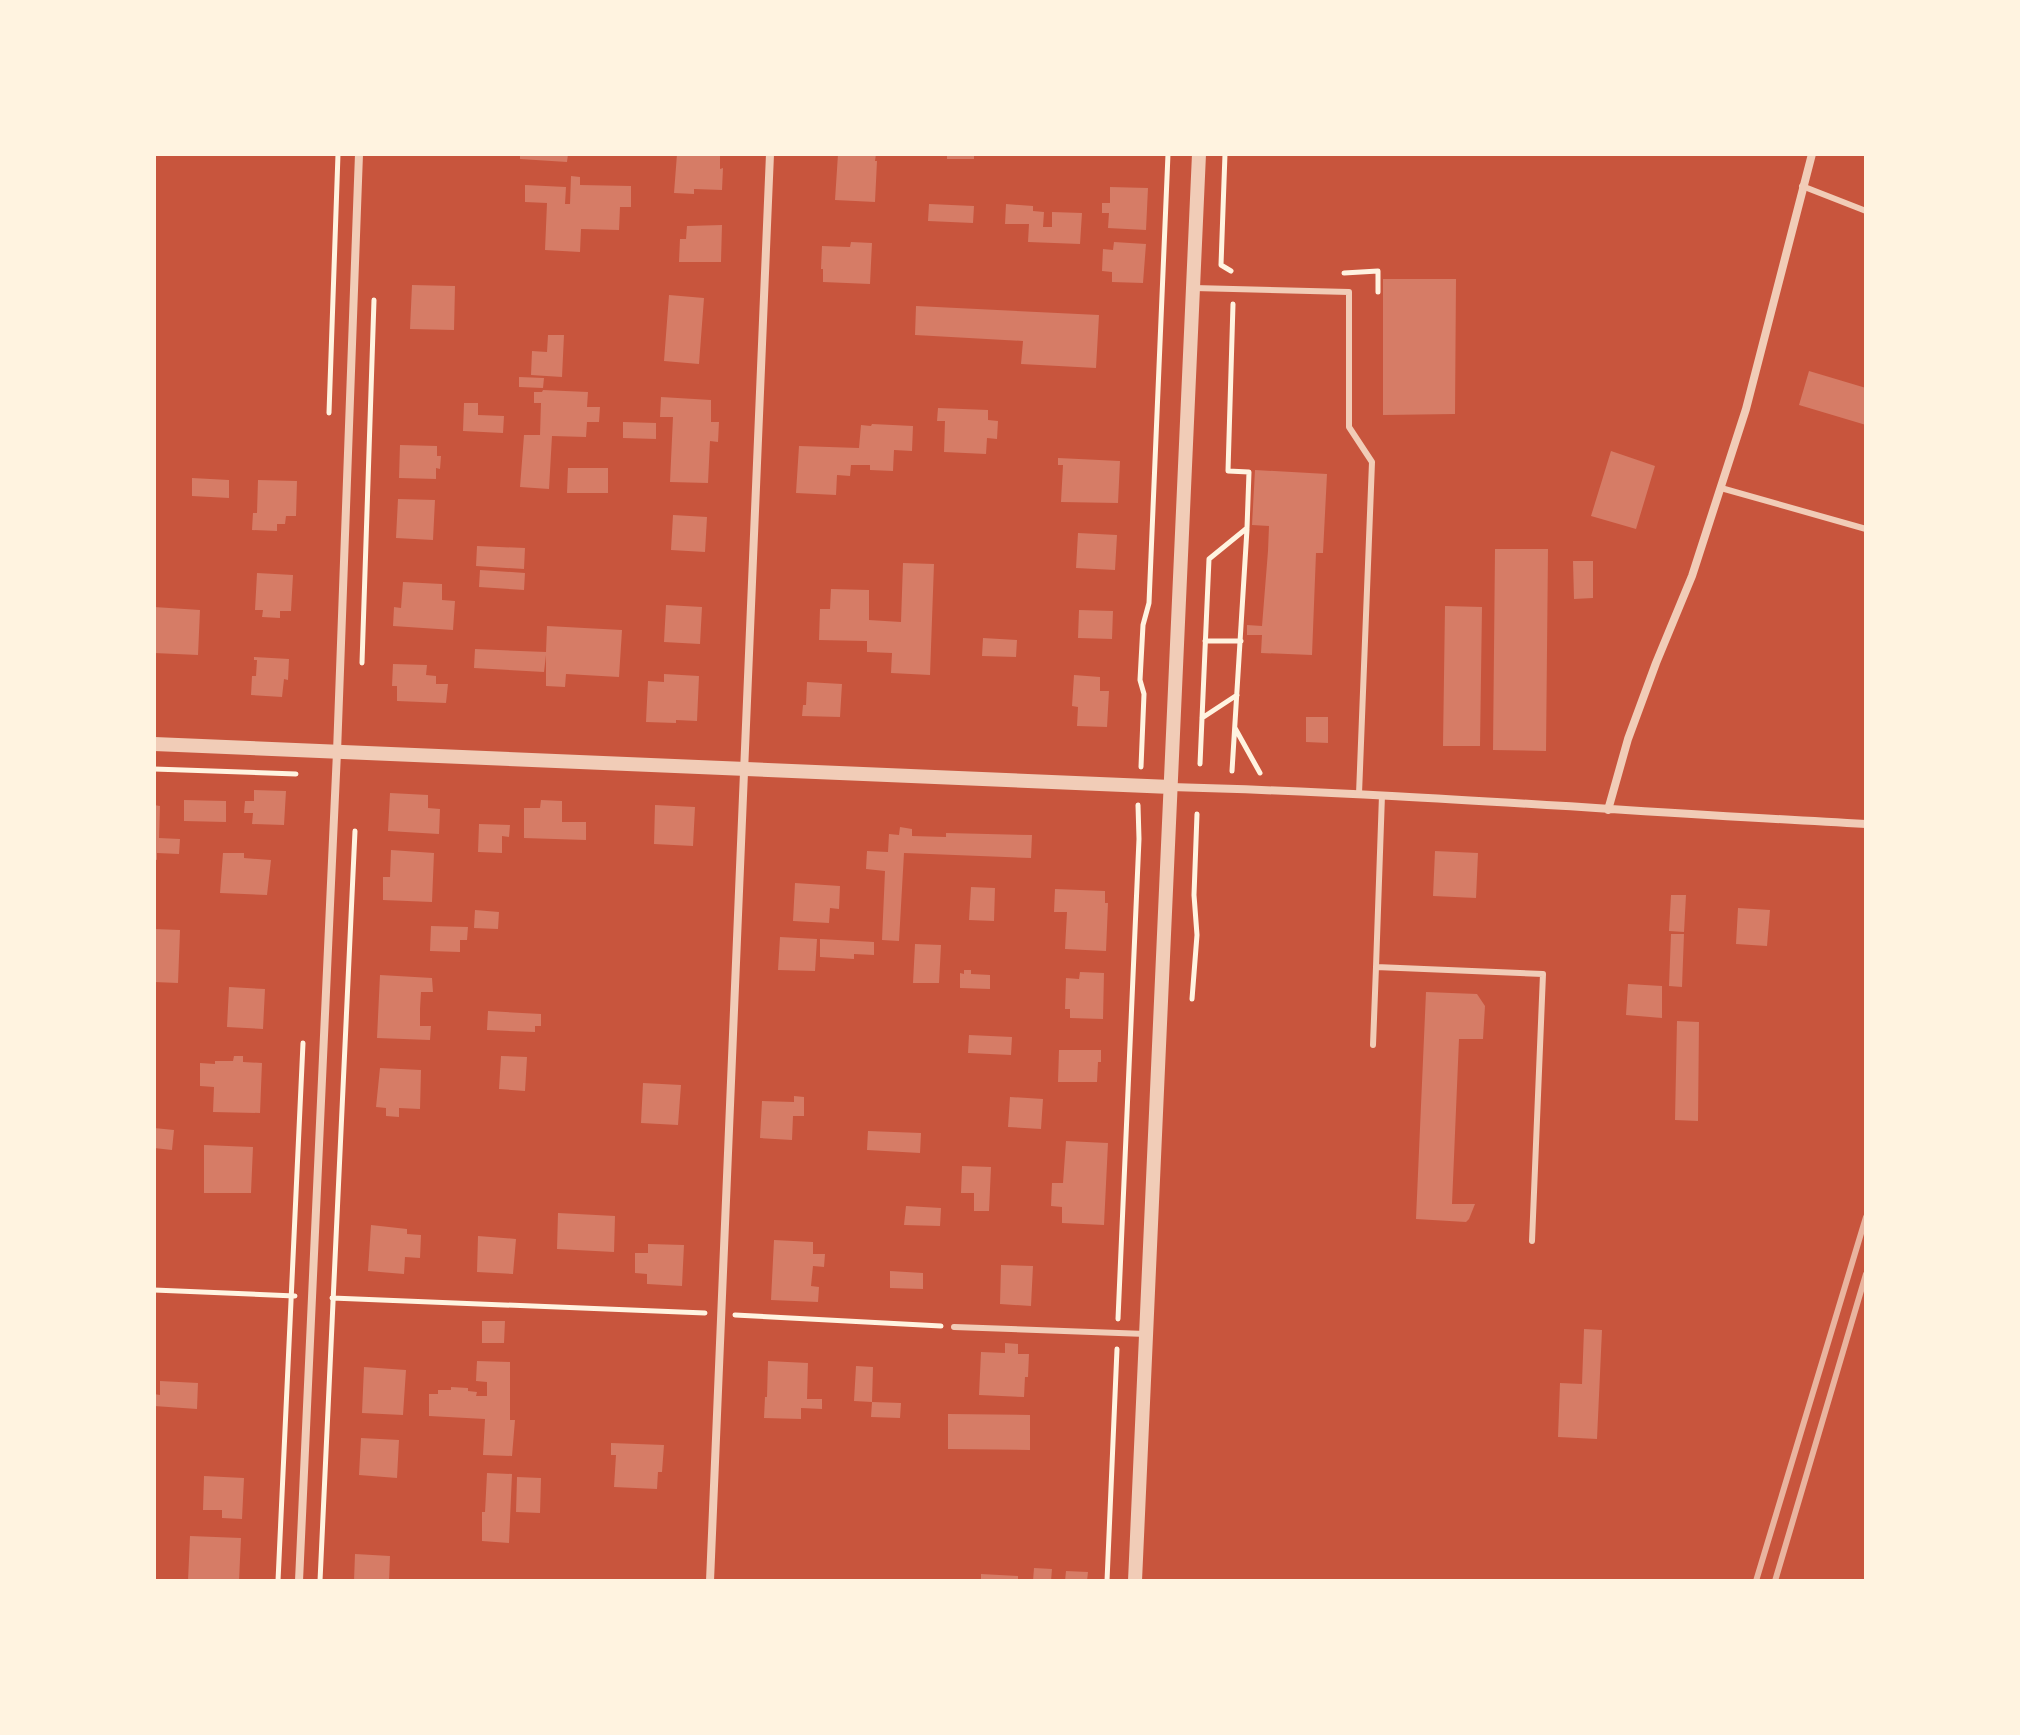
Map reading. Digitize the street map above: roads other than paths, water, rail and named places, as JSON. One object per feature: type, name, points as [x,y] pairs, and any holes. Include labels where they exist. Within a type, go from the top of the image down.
[{"type":"street","points":[[299,1581],[337,752],[359,154]]},
{"type":"street","points":[[710,1581],[770,154]]},
{"type":"street","points":[[1135,1581],[1199,154]]},
{"type":"street","points":[[1608,810],[1628,739],[1692,576],[1746,409],[1812,154]]},
{"type":"street","points":[[154,744],[1382,795],[1866,824]]},
{"type":"lane","points":[[1802,186],[1866,211]]},
{"type":"lane","points":[[1193,288],[1349,292],[1349,427],[1372,462],[1359,794]]},
{"type":"lane","points":[[1721,488],[1866,529]]},
{"type":"lane","points":[[1373,1045],[1382,795]]},
{"type":"lane","points":[[1376,967],[1543,974],[1532,1241]]},
{"type":"lane","points":[[954,1327],[1146,1334]]},
{"type":"railway","points":[[1756,1581],[1866,1217]]},
{"type":"railway","points":[[1775,1581],[1866,1274]]}]
